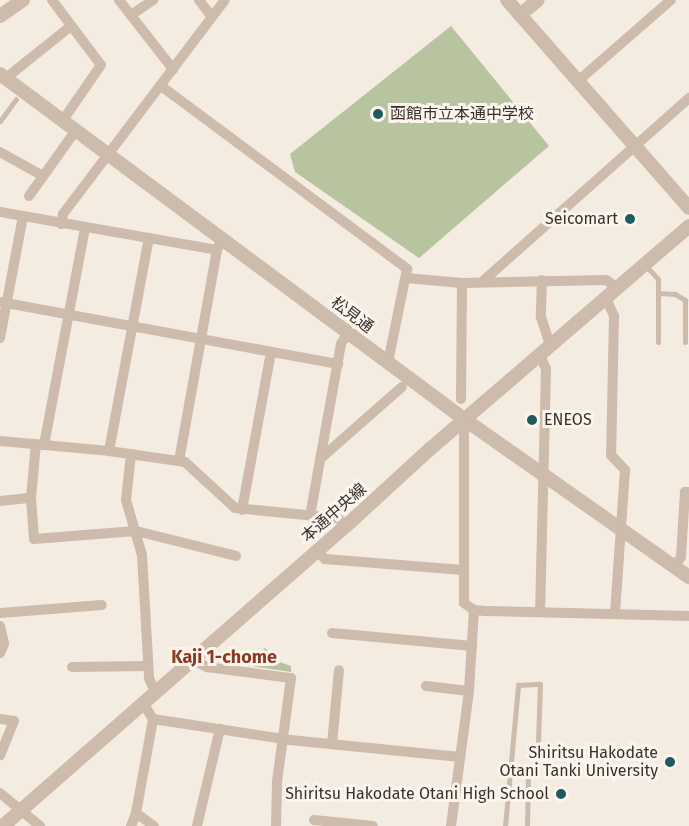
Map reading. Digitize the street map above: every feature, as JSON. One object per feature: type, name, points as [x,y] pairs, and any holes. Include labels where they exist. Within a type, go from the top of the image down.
[{"type":"street","points":[[0,16],[23,0]]},
{"type":"street","points":[[52,0],[101,65],[63,120]]},
{"type":"street","points":[[119,0],[173,69]]},
{"type":"street","points":[[131,15],[153,0]]},
{"type":"street","points":[[199,0],[212,17]]},
{"type":"street","points":[[61,224],[63,214],[225,0]]},
{"type":"street","points":[[507,0],[689,208]]},
{"type":"street","points":[[520,15],[538,0]]},
{"type":"street","points":[[578,81],[671,0]]},
{"type":"street","points":[[3,76],[71,26]]},
{"type":"street","name":"松見通","points":[[3,76],[109,154],[219,244],[348,332],[464,419],[689,577]]},
{"type":"street","points":[[161,86],[407,269],[388,362]]},
{"type":"street","points":[[483,281],[689,98]]},
{"type":"street","points":[[29,196],[76,130]]},
{"type":"street","points":[[0,152],[42,176]]},
{"type":"street","points":[[0,212],[149,238],[219,244],[179,461]]},
{"type":"street","points":[[0,338],[3,302],[23,216]]},
{"type":"street","name":"本通中央線","points":[[3,826],[347,525],[464,419],[689,226]]},
{"type":"street","points":[[85,228],[31,498],[34,539],[136,531],[236,556]]},
{"type":"street","points":[[109,451],[149,238]]},
{"type":"street","points":[[406,278],[462,283],[606,280],[618,288]]},
{"type":"street","points":[[540,612],[546,369],[541,317],[542,280]]},
{"type":"street","points":[[461,399],[462,283]]},
{"type":"street","points":[[606,298],[614,316],[611,455],[625,470],[615,614]]},
{"type":"street","points":[[3,302],[338,364]]},
{"type":"street","points":[[310,516],[341,344],[348,332]]},
{"type":"street","points":[[242,510],[271,352]]},
{"type":"street","points":[[320,459],[402,387]]},
{"type":"street","points":[[464,419],[464,603],[474,610],[689,616]]},
{"type":"street","points":[[0,441],[109,451],[185,462],[235,508],[337,518],[347,525]]},
{"type":"street","points":[[131,454],[126,500],[142,555],[149,678],[155,692]]},
{"type":"street","points":[[675,567],[681,557],[686,492],[689,492]]},
{"type":"street","points":[[0,501],[31,498]]},
{"type":"street","points":[[316,550],[325,559],[464,570]]},
{"type":"street","points":[[0,613],[102,605]]},
{"type":"street","points":[[451,826],[468,691],[474,610]]},
{"type":"street","points":[[0,626],[4,644],[0,653]]},
{"type":"street","points":[[332,633],[472,646]]},
{"type":"street","points":[[193,660],[207,667],[291,678],[277,782],[276,826]]},
{"type":"street","points":[[72,667],[148,666]]},
{"type":"street","points":[[332,744],[339,670]]},
{"type":"street","points":[[426,686],[468,691]]},
{"type":"street","points":[[130,826],[136,813],[153,719],[143,703]]},
{"type":"street","points":[[0,718],[14,721],[0,755]]},
{"type":"street","points":[[153,719],[282,739],[460,758]]},
{"type":"street","points":[[197,826],[220,729]]},
{"type":"street","points":[[0,793],[39,826]]},
{"type":"street","points":[[136,813],[154,826]]},
{"type":"street","points":[[321,822],[373,826]]},
{"type":"lane","points":[[0,121],[16,99]]},
{"type":"lane","points":[[644,265],[658,279],[658,342]]},
{"type":"lane","points":[[658,293],[675,294],[686,300],[685,342]]},
{"type":"lane","points":[[505,826],[518,685],[540,684],[537,772],[528,773],[527,826]]},
{"type":"green space","points":[[451,26],[549,146],[419,258],[295,172],[290,154]]},
{"type":"green space","points":[[265,648],[277,661],[291,666],[291,672],[244,665]]},
{"type":"place","name":"函館市立本通中学校","points":[[378,114]]},
{"type":"place","name":"Seicomart","points":[[630,219]]},
{"type":"place","name":"ENEOS","points":[[532,420]]},
{"type":"place","name":"Shiritsu Hakodate Otani Tanki University","points":[[670,762]]},
{"type":"place","name":"Shiritsu Hakodate Otani High School","points":[[561,794]]},
{"type":"district","name":"Kaji 1-chome","points":[[224,657]]}]
